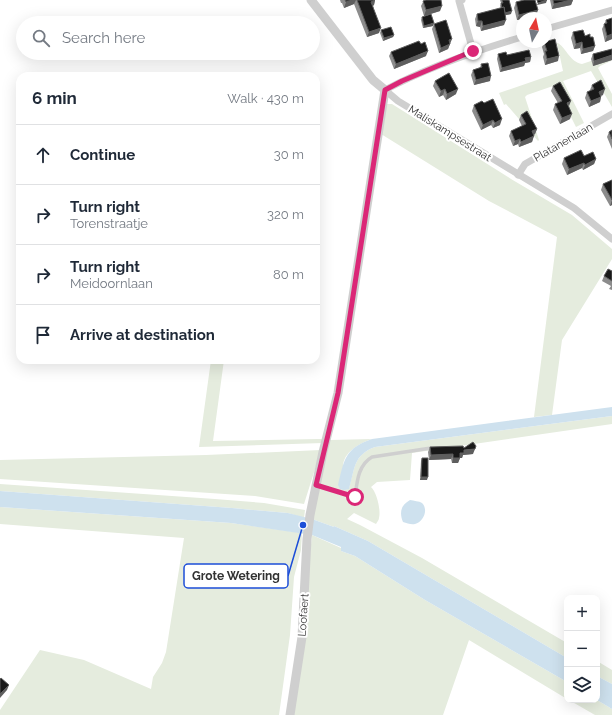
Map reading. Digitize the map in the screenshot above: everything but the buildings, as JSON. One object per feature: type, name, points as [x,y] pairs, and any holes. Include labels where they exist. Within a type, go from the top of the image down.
[{"type":"street","name":"Maliskampsestraat","points":[[310,0],[374,80],[398,101],[574,208],[612,239]]},
{"type":"street","points":[[462,0],[459,1],[473,51]]},
{"type":"street","points":[[552,28],[612,10]]},
{"type":"street","points":[[385,90],[402,81],[473,51],[516,39]]},
{"type":"street","name":"Loofaert","points":[[290,715],[302,637],[307,539],[310,515],[338,393],[385,90]]},
{"type":"street","name":"Platanenlaan","points":[[518,175],[525,164],[612,114]]},
{"type":"lane","points":[[316,485],[355,497],[356,484],[362,466],[366,460],[372,457],[431,448]]},
{"type":"shaded area","points":[[557,43],[574,61],[582,64],[609,55],[612,56],[611,61],[598,68],[612,94],[612,107],[591,71],[563,81],[584,123],[576,127],[556,87],[553,86],[527,95],[525,97],[539,140],[538,141],[506,104],[504,105],[499,93],[563,71]]},
{"type":"shaded area","points":[[386,104],[392,104],[511,179],[572,215],[612,249],[612,259],[562,340],[552,415],[534,417],[557,237],[489,201],[381,134]]},
{"type":"shaded area","points":[[210,364],[223,364],[213,441],[324,439],[323,443],[199,447]]},
{"type":"shaded area","points":[[612,416],[612,424],[412,453],[410,480],[377,482],[371,487],[377,497],[379,506],[379,519],[376,524],[354,513],[347,519],[422,558],[564,641],[564,656],[368,541],[334,526],[312,519],[330,440],[372,439],[353,449],[346,457],[343,469],[349,488],[356,463],[359,458],[362,454],[375,447]]},
{"type":"shaded area","points":[[321,450],[304,504],[255,496],[0,479],[0,460],[206,455]]},
{"type":"shaded area","points":[[0,484],[264,503],[305,510],[304,518],[288,513],[232,508],[0,491]]},
{"type":"shaded area","points":[[0,507],[231,523],[302,533],[301,550],[294,577],[290,635],[279,715],[0,715],[0,710],[40,650],[84,660],[151,689],[153,677],[162,663],[166,652],[184,538],[0,524]]},
{"type":"shaded area","points":[[312,535],[341,548],[341,551],[355,556],[425,600],[564,680],[564,697],[469,640],[443,715],[294,715]]},
{"type":"shaded area","points":[[600,663],[612,670],[612,684],[600,678]]},
{"type":"shaded area","points":[[600,702],[612,709],[612,715],[595,715],[574,703]]},
{"type":"water","points":[[612,407],[612,416],[375,447],[362,454],[354,469],[349,489],[340,489],[338,485],[347,456],[356,446],[372,439]]},
{"type":"water","points":[[0,491],[288,513],[312,519],[334,526],[368,541],[564,656],[564,680],[425,600],[355,556],[341,551],[341,547],[312,535],[231,523],[0,507]]},
{"type":"water","points":[[410,500],[422,503],[425,509],[423,518],[415,524],[403,522],[402,518],[402,509]]},
{"type":"water","points":[[600,678],[612,684],[612,709],[600,702]]},
{"type":"place","name":"Grote Wetering","points":[[303,525]]},
{"type":"route","points":[[355,497],[316,485],[338,393],[385,90],[402,81],[473,51]]}]
